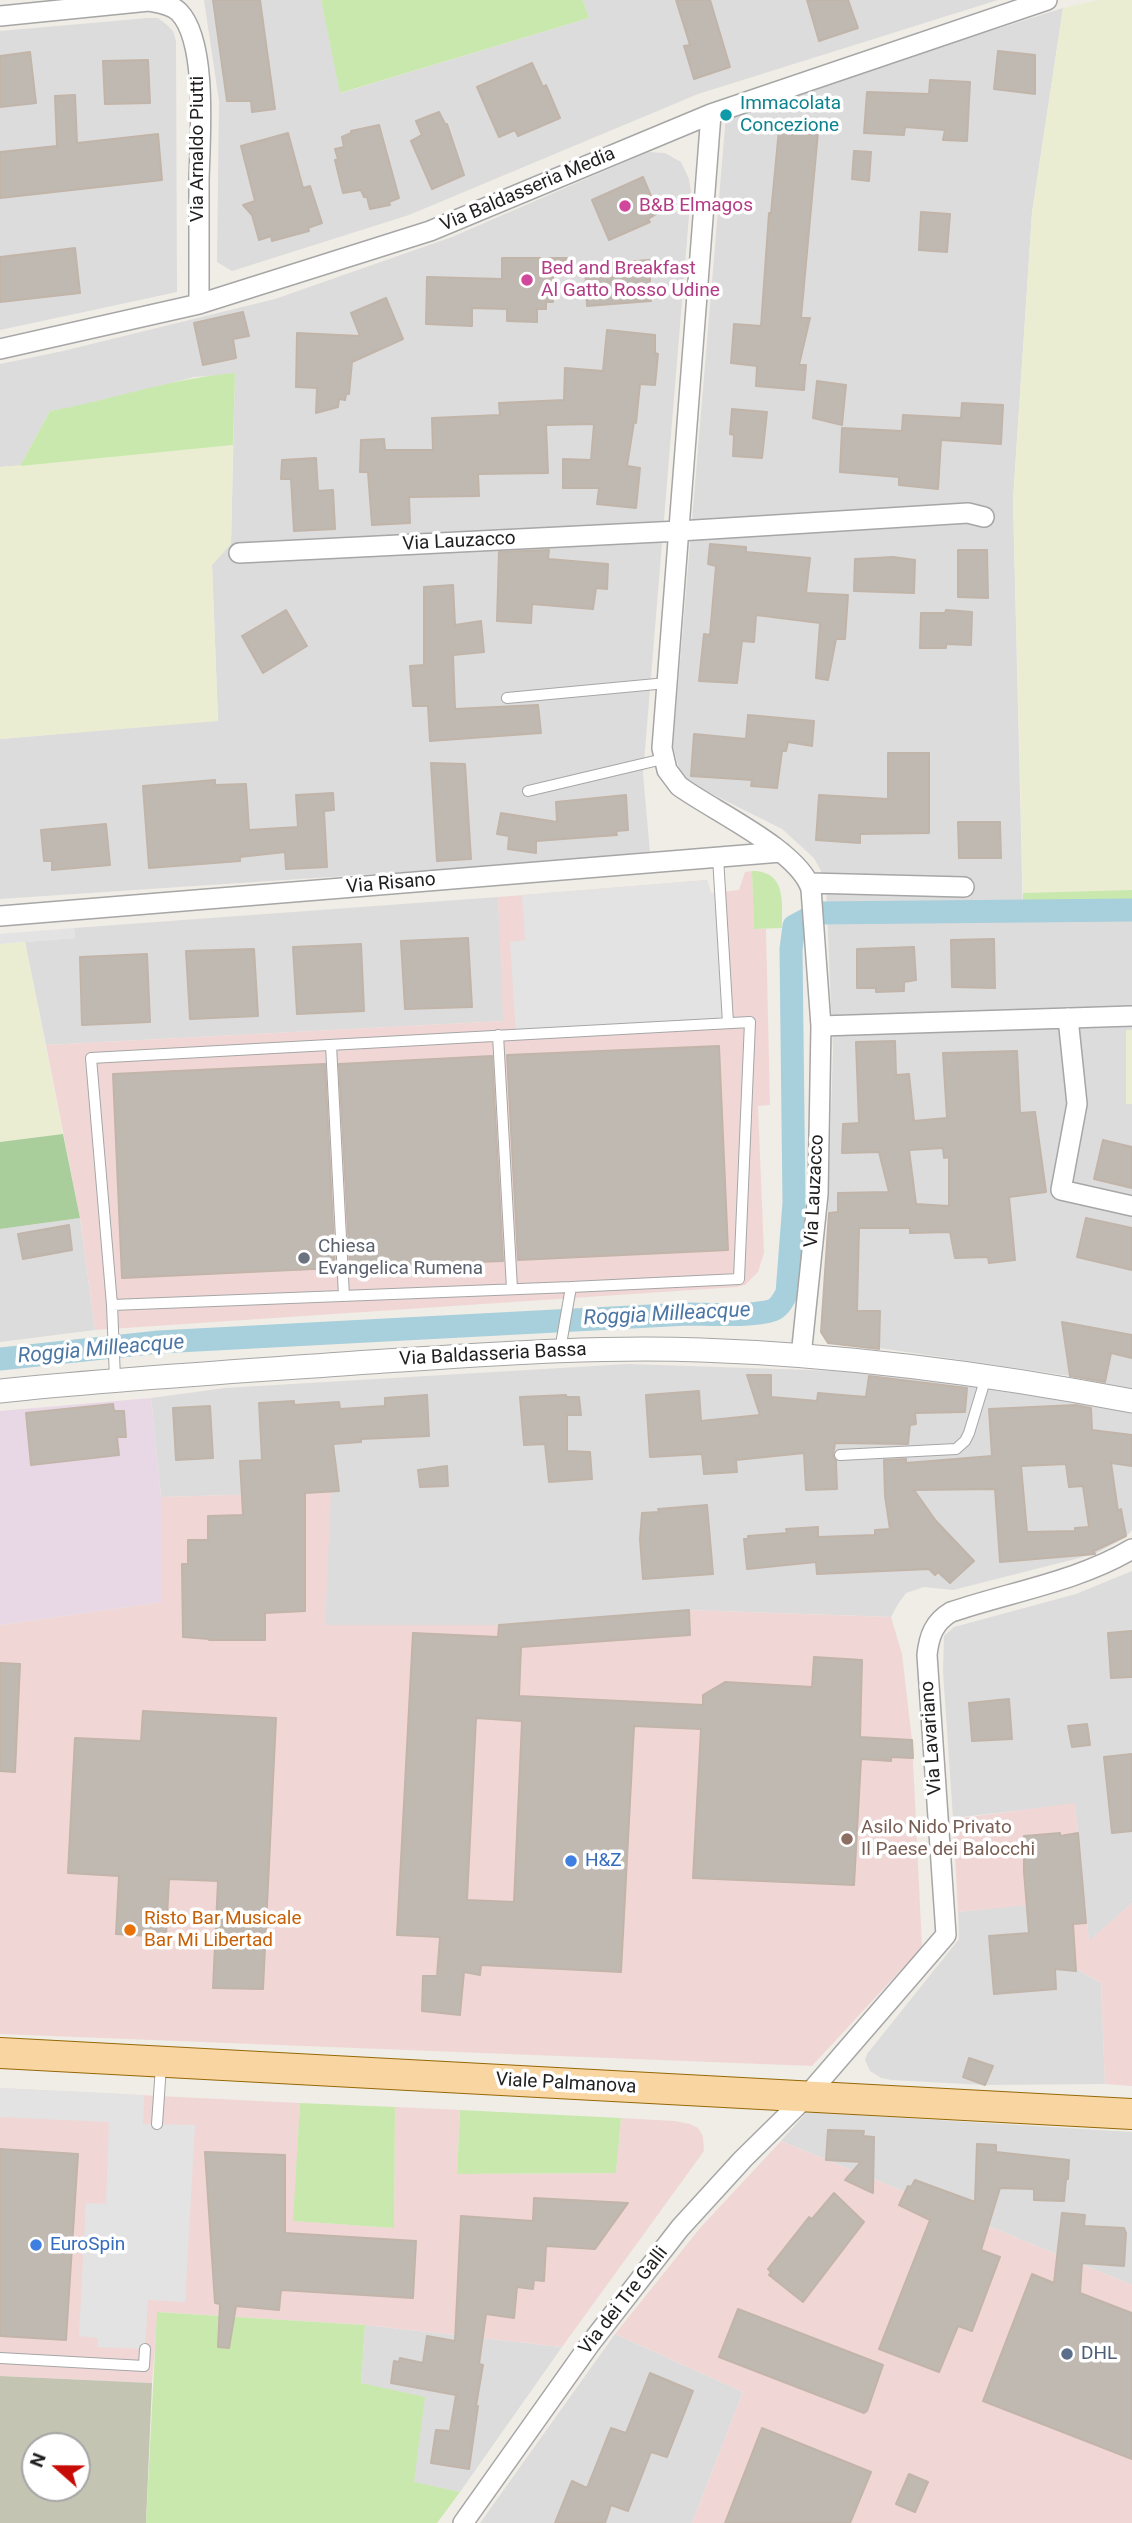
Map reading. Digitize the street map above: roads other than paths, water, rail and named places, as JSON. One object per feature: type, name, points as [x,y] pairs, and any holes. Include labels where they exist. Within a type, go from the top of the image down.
[{"type":"main road","name":"Viale Palmanova","points":[[0,2053],[1132,2114]]},
{"type":"street","name":"Via Baldasseria Media","points":[[0,349],[199,304],[430,231],[711,114],[1047,0]]},
{"type":"street","name":"Via Arnaldo Piutti","points":[[0,16],[149,1],[177,9],[184,18],[195,48],[200,88],[199,304]]},
{"type":"street","points":[[711,114],[663,759],[667,771],[678,786],[790,859],[811,892],[964,887]]},
{"type":"street","name":"Via Lauzacco","points":[[239,552],[679,531],[968,513],[984,517]]},
{"type":"street","name":"Via Risano","points":[[0,916],[781,852]]},
{"type":"street","name":"Via Lauzacco","points":[[801,1356],[817,1194],[821,1026],[811,892]]},
{"type":"street","points":[[821,1026],[1132,1016]]},
{"type":"street","points":[[1068,1018],[1077,1104],[1061,1190],[1132,1206]]},
{"type":"street","name":"Via Baldasseria Bassa","points":[[0,1391],[115,1370],[561,1344],[801,1356],[920,1367],[1132,1401]]},
{"type":"street","name":"Via Lavariano","points":[[806,2097],[946,1935],[926,1655],[934,1629],[941,1618],[951,1612],[1091,1569],[1132,1549]]},
{"type":"street","name":"Via dei Tre Galli","points":[[463,2523],[590,2344],[680,2228],[743,2159],[806,2097]]},
{"type":"lane","points":[[508,698],[667,683]]},
{"type":"lane","points":[[528,791],[663,759]]},
{"type":"lane","points":[[718,857],[727,1023]]},
{"type":"lane","points":[[112,1305],[739,1279],[750,1021],[91,1058],[115,1370]]},
{"type":"lane","points":[[498,1035],[512,1289]]},
{"type":"lane","points":[[331,1045],[344,1296]]},
{"type":"lane","points":[[561,1344],[571,1287]]},
{"type":"lane","points":[[840,1455],[956,1449],[970,1433],[986,1377]]},
{"type":"lane","points":[[157,2124],[161,2062]]},
{"type":"lane","points":[[0,2358],[144,2366],[145,2349]]},
{"type":"waterway","name":"Roggia Milleacque","points":[[0,1359],[159,1342],[688,1314],[743,1314],[773,1310],[787,1293],[794,1203],[791,949],[794,926],[818,913],[1132,910]]},
{"type":"place","name":"Immacolata Concezione","points":[[726,115]]},
{"type":"place","name":"B&B Elmagos","points":[[625,206]]},
{"type":"place","name":"Bed and Breakfast Al Gatto Rosso Udine","points":[[527,280]]},
{"type":"place","name":"Chiesa Evangelica Rumena","points":[[304,1258]]},
{"type":"place","name":"Asilo Nido Privato Il Paese dei Balocchi","points":[[847,1839]]},
{"type":"place","name":"H&Z","points":[[571,1861]]},
{"type":"place","name":"Risto Bar Musicale Bar Mi Libertad","points":[[130,1930]]},
{"type":"place","name":"EuroSpin","points":[[36,2245]]},
{"type":"place","name":"DHL","points":[[1067,2354]]}]
